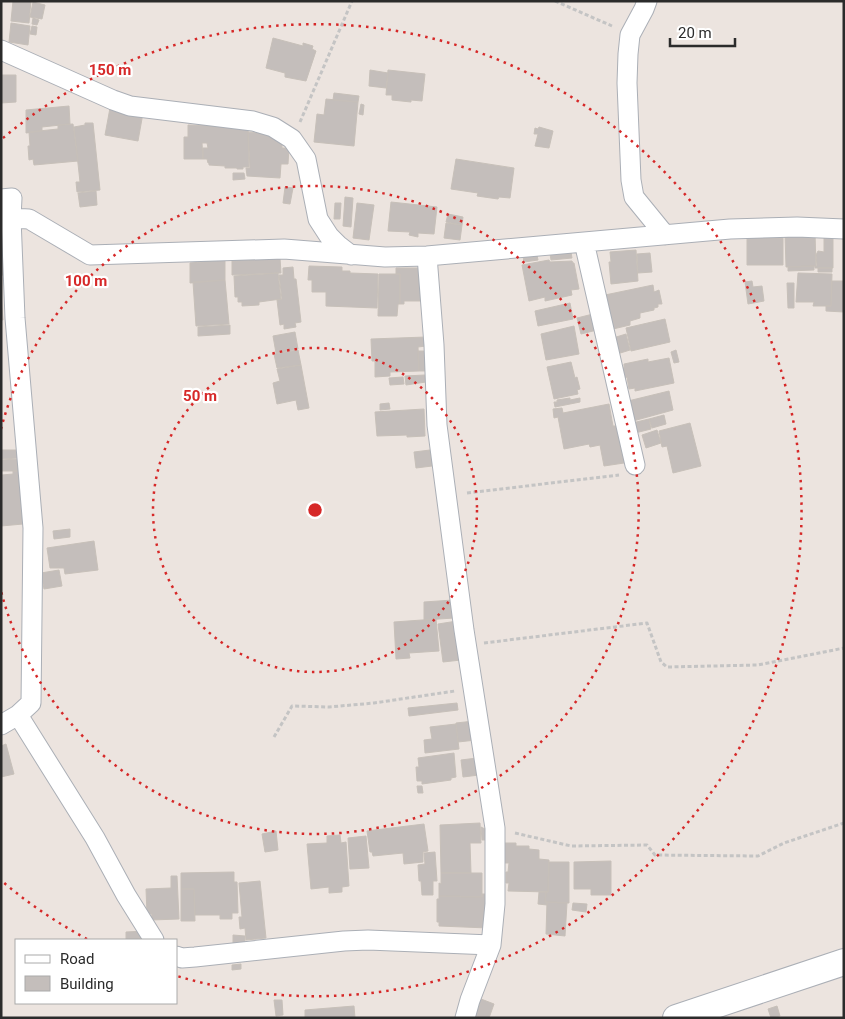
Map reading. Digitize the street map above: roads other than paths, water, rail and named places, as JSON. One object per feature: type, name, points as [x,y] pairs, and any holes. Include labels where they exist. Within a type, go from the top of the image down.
[{"type":"main road","points":[[676,1018],[844,962]]},
{"type":"street","points":[[647,1],[630,35],[628,54],[627,83],[631,180],[634,197],[665,235]]},
{"type":"street","points":[[1,50],[130,106],[253,121],[273,127],[292,139],[306,159],[318,218],[328,236],[351,255]]},
{"type":"street","points":[[1,199],[12,198],[15,318],[33,528],[31,703],[18,715],[1,725]]},
{"type":"street","points":[[11,218],[29,219],[90,255],[284,250],[385,257],[427,256],[730,229],[797,227],[844,229]]},
{"type":"street","points":[[584,242],[628,470]]},
{"type":"street","points":[[427,256],[434,345],[437,425],[466,645],[495,828],[495,904],[491,945],[465,1018]]},
{"type":"street","points":[[18,715],[95,838],[126,895],[153,939]]},
{"type":"street","points":[[178,957],[196,957],[368,940],[491,945]]}]
